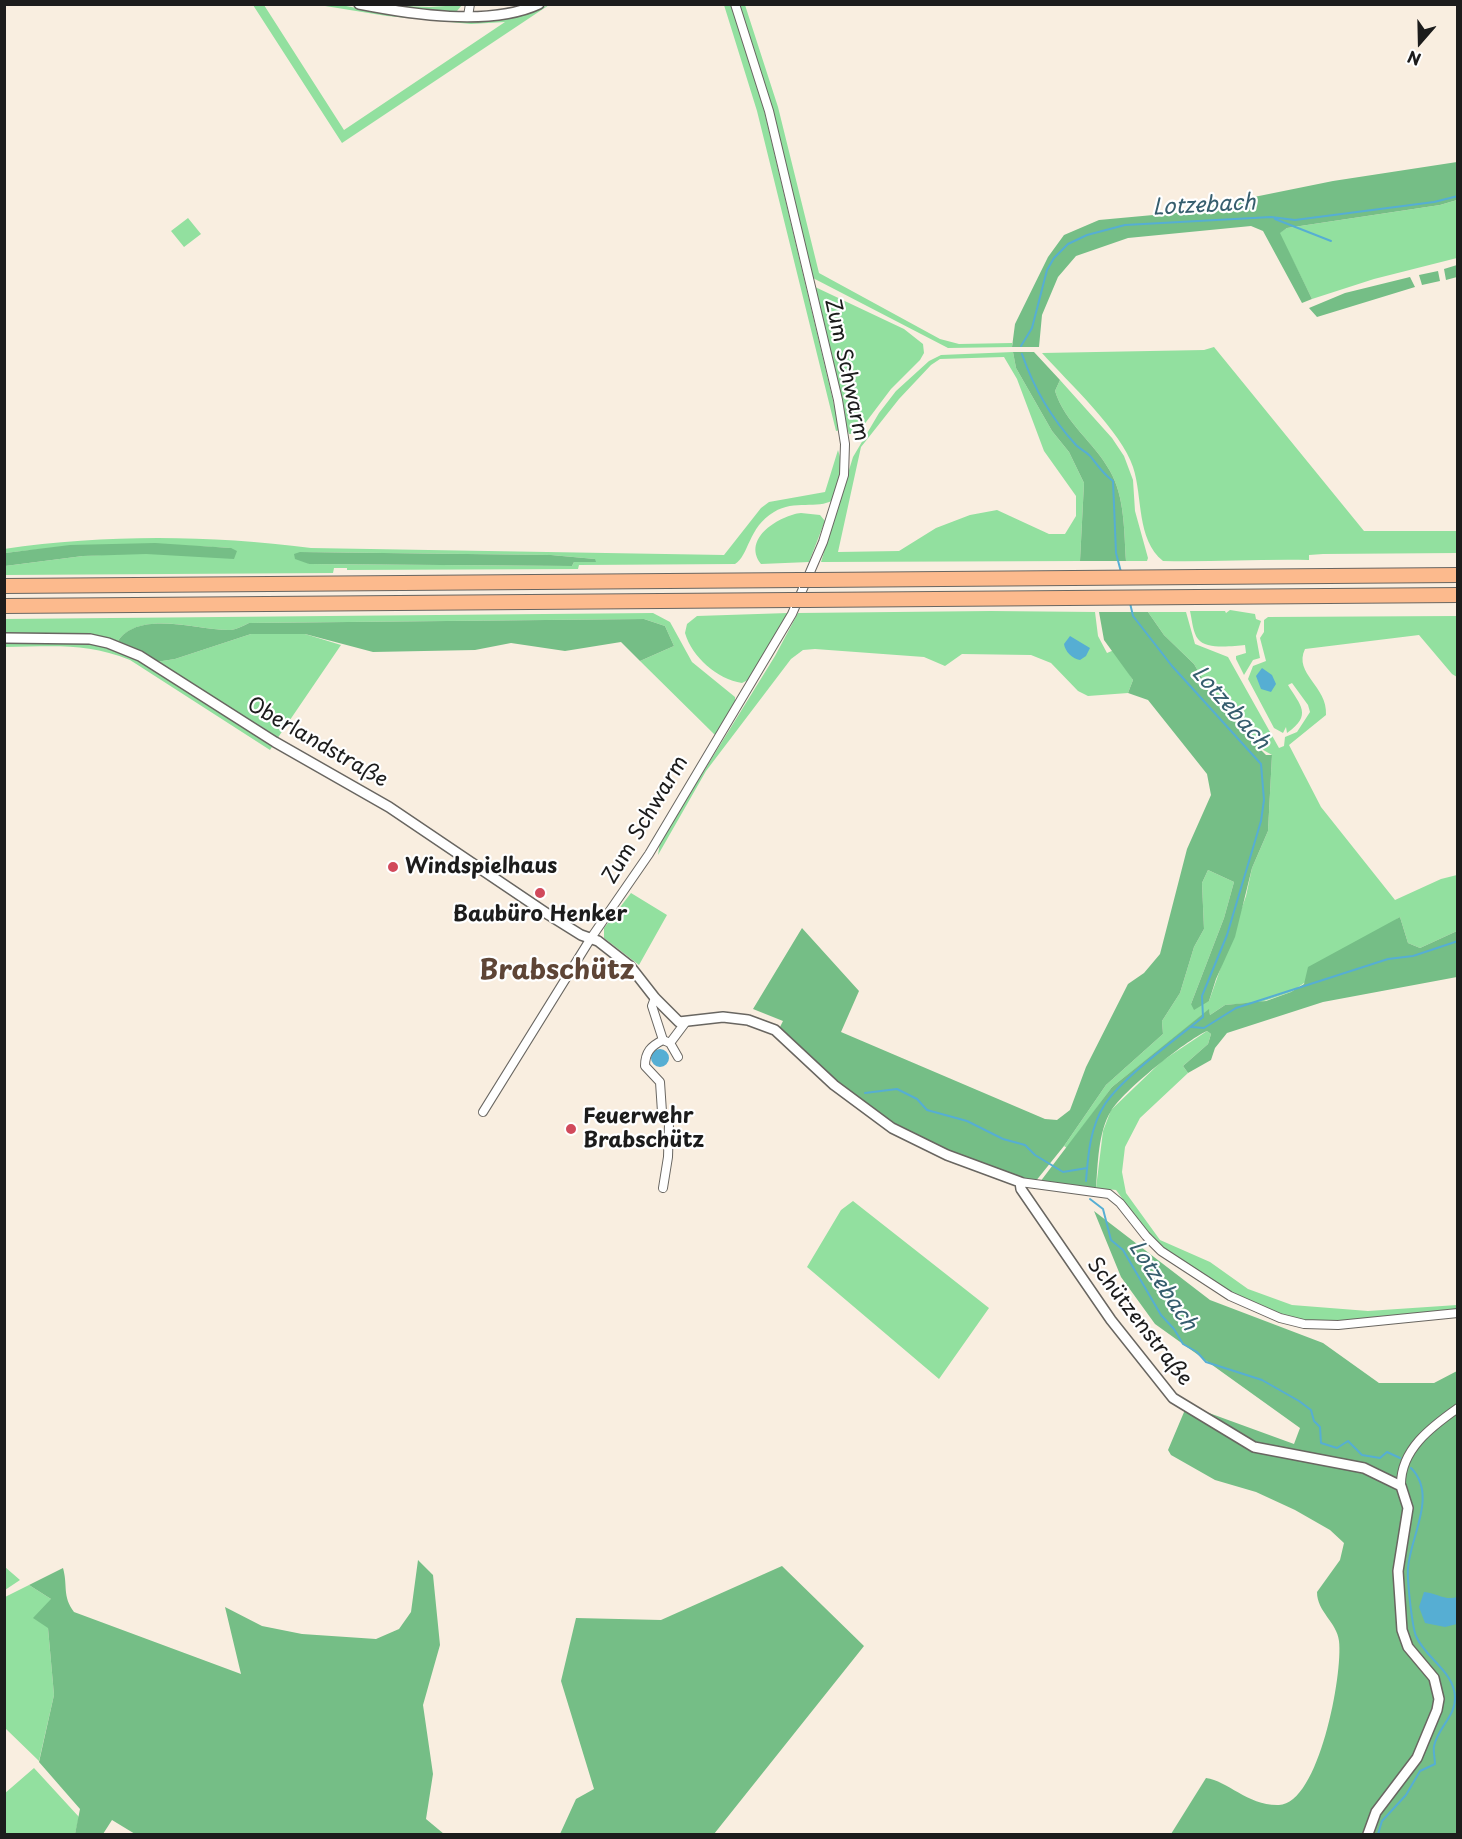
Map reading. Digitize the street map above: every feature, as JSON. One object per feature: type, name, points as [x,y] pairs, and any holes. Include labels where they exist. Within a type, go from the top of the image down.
[{"type":"highway","points":[[4,586],[1458,575]]},
{"type":"highway","points":[[4,606],[1458,595]]},
{"type":"street","points":[[359,4],[424,14],[468,16],[519,11],[539,4]]},
{"type":"street","points":[[468,16],[470,4]]},
{"type":"street","name":"Zum Schwarm","points":[[483,1112],[591,938],[644,862],[778,640],[816,561],[844,475],[846,444],[838,400],[769,111],[735,4]]},
{"type":"street","name":"Oberlandstraße","points":[[4,638],[90,639],[108,643],[140,656],[275,742],[395,810],[549,915],[591,938],[630,966],[668,1012],[685,1023]]},
{"type":"street","points":[[655,998],[652,1006],[667,1041],[678,1057]]},
{"type":"street","points":[[663,1188],[668,1157],[669,1124],[662,1112],[660,1082],[645,1066],[645,1056],[652,1045],[667,1041],[685,1023],[723,1017],[748,1020],[775,1030],[834,1085],[892,1128],[947,1155],[1020,1182],[1109,1194],[1120,1203],[1161,1251],[1245,1304],[1293,1322],[1338,1325],[1458,1313]]},
{"type":"street","name":"Schützenstraße","points":[[1020,1182],[1021,1189],[1066,1257],[1111,1320],[1173,1398],[1254,1447],[1364,1468],[1401,1486]]},
{"type":"street","points":[[1368,1834],[1376,1812],[1417,1758],[1437,1710],[1438,1687],[1434,1678],[1408,1647],[1402,1630],[1398,1571],[1408,1508],[1401,1486],[1401,1477],[1411,1450],[1426,1432],[1458,1408]]},
{"type":"green space","points":[[253,5],[264,5],[344,130],[505,22],[471,24],[387,16],[319,5],[341,5],[387,14],[464,19],[466,22],[474,19],[522,15],[549,5],[342,143]]},
{"type":"green space","points":[[379,5],[429,7],[462,5],[457,11],[451,12]]},
{"type":"green space","points":[[724,5],[731,5],[764,110],[840,430],[836,431],[757,111]]},
{"type":"green space","points":[[738,5],[745,5],[778,107],[819,273],[940,339],[959,344],[1012,343],[1012,347],[948,348],[811,277]]},
{"type":"green space","points":[[1457,162],[1457,200],[1440,205],[1287,228],[1280,233],[1312,299],[1302,303],[1263,231],[1251,226],[1128,238],[1076,256],[1058,277],[1042,315],[1039,347],[1012,347],[1015,324],[1048,257],[1064,235],[1099,220],[1175,213],[1333,181]]},
{"type":"green space","points":[[1457,200],[1457,258],[1374,279],[1312,299],[1279,233],[1287,228],[1440,205]]},
{"type":"green space","points":[[188,218],[201,234],[184,247],[171,231]]},
{"type":"green space","points":[[1457,265],[1457,277],[1446,280],[1444,269]]},
{"type":"green space","points":[[1438,271],[1440,281],[1422,285],[1419,275]]},
{"type":"green space","points":[[1410,277],[1415,287],[1317,317],[1309,308],[1345,293]]},
{"type":"green space","points":[[813,286],[904,329],[923,344],[924,353],[920,360],[891,389],[857,434],[849,434],[847,428]]},
{"type":"green space","points":[[1214,347],[1364,531],[1457,531],[1457,553],[1323,554],[1309,555],[1309,560],[1163,561],[1154,552],[1144,530],[1136,479],[1127,453],[1106,423],[1042,353],[1204,350]]},
{"type":"green space","points":[[1013,352],[1016,368],[1052,431],[1069,452],[1084,483],[1080,561],[821,562],[853,457],[879,413],[896,391],[929,361],[941,355]],"holes":[[[1004,357],[1017,379],[1044,451],[1076,496],[1076,516],[1065,534],[1049,534],[997,510],[970,515],[936,528],[899,551],[838,552],[861,447],[899,399],[931,365],[940,359]]]},
{"type":"green space","points":[[1013,352],[1034,352],[1060,380],[1055,391],[1066,413],[1110,471],[1121,503],[1126,561],[1080,561],[1084,483],[1069,452],[1052,431],[1016,368]]},
{"type":"green space","points":[[1060,380],[1112,438],[1124,456],[1133,480],[1135,511],[1147,561],[1126,561],[1123,515],[1115,481],[1060,402],[1055,391]]},
{"type":"green space","points":[[838,450],[840,468],[833,500],[820,504],[790,506],[774,512],[759,525],[740,560],[735,564],[579,565],[578,569],[347,570],[347,568],[334,568],[333,573],[5,575],[5,566],[83,556],[231,548],[118,545],[5,553],[4,549],[119,539],[196,539],[311,548],[724,555],[761,508],[769,502],[825,492]],"holes":[[[300,552],[551,555],[595,559],[595,561],[574,562],[572,566],[309,564]]]},
{"type":"green space","points":[[801,513],[820,515],[825,521],[809,562],[761,564],[756,554],[756,545],[760,537],[774,523]]},
{"type":"green space","points":[[155,543],[231,548],[237,551],[234,559],[146,554],[83,556],[5,566],[5,553],[70,545]]},
{"type":"green space","points":[[300,552],[551,555],[595,559],[596,562],[574,562],[572,566],[309,564],[295,559],[294,554]]},
{"type":"green space","points":[[1230,610],[1255,614],[1256,619],[1261,621],[1256,636],[1260,658],[1253,660],[1244,675],[1236,656],[1246,653],[1245,645],[1220,646],[1207,645],[1202,642],[1195,633],[1190,611],[1225,611],[1226,613]]},
{"type":"green space","points":[[1095,612],[1098,636],[1107,653],[1114,650],[1133,680],[1128,693],[1088,696],[1078,691],[1051,663],[1031,655],[962,654],[945,666],[924,657],[803,650],[791,659],[706,771],[658,855],[660,842],[775,656],[798,613]]},
{"type":"green space","points":[[1099,612],[1148,612],[1164,635],[1194,664],[1208,688],[1237,716],[1258,747],[1266,755],[1272,755],[1268,831],[1252,868],[1235,937],[1209,1001],[1194,1010],[1191,1004],[1224,918],[1234,882],[1208,870],[1202,883],[1204,929],[1194,947],[1180,993],[1162,1021],[1163,1034],[1106,1085],[1064,1146],[1035,1182],[961,1157],[923,1141],[891,1123],[861,1102],[779,1029],[783,1021],[753,1009],[802,928],[859,991],[841,1032],[1045,1119],[1057,1120],[1070,1110],[1086,1067],[1128,984],[1144,973],[1160,954],[1187,849],[1211,795],[1207,774],[1148,700],[1128,693],[1133,680],[1104,640]]},
{"type":"green space","points":[[1148,612],[1186,612],[1195,644],[1228,657],[1279,748],[1284,746],[1285,737],[1297,732],[1310,712],[1308,705],[1292,683],[1288,685],[1300,704],[1302,715],[1295,727],[1287,733],[1286,727],[1283,733],[1274,728],[1248,679],[1253,666],[1266,661],[1260,638],[1264,632],[1264,620],[1268,617],[1457,616],[1457,677],[1419,635],[1305,649],[1304,666],[1322,696],[1326,715],[1289,745],[1321,807],[1395,900],[1441,879],[1457,875],[1457,931],[1420,948],[1408,943],[1400,917],[1291,992],[1261,1002],[1225,1005],[1210,1015],[1209,1010],[1112,1087],[1067,1148],[1064,1146],[1106,1085],[1163,1034],[1162,1021],[1180,993],[1194,947],[1204,929],[1202,883],[1208,870],[1234,882],[1224,918],[1191,1004],[1209,1001],[1246,896],[1252,868],[1268,831],[1272,755],[1258,747],[1237,716],[1208,688],[1194,664],[1164,635]]},
{"type":"green space","points":[[653,613],[670,622],[692,662],[735,697],[735,703],[715,735],[640,661],[674,646],[665,626],[644,619],[249,623],[231,630],[155,624],[128,631],[118,641],[79,633],[5,633],[4,619]]},
{"type":"green space","points":[[788,613],[750,679],[742,683],[724,677],[707,666],[693,650],[685,633],[687,624],[697,616]]},
{"type":"green space","points":[[644,619],[665,626],[674,646],[640,661],[621,642],[565,651],[511,643],[475,650],[373,652],[305,634],[251,634],[175,659],[156,662],[118,641],[128,631],[140,626],[155,624],[231,630],[249,623]]},
{"type":"green space","points":[[251,634],[305,634],[341,645],[277,739],[156,662],[175,659]]},
{"type":"green space","points":[[4,641],[90,642],[125,652],[274,744],[270,750],[130,660],[114,654],[83,648],[5,647]]},
{"type":"green space","points":[[631,893],[667,915],[639,965],[604,938],[604,928]]},
{"type":"green space","points":[[1400,917],[1408,943],[1420,948],[1457,931],[1457,977],[1323,1002],[1227,1033],[1215,1048],[1211,1060],[1188,1073],[1183,1066],[1208,1044],[1211,1034],[1207,1031],[1155,1067],[1128,1091],[1111,1111],[1101,1138],[1096,1188],[1040,1182],[1112,1087],[1209,1009],[1210,1015],[1225,1005],[1266,1001],[1291,992],[1304,984],[1308,967]]},
{"type":"green space","points":[[1207,1031],[1211,1034],[1208,1044],[1183,1066],[1188,1073],[1140,1118],[1125,1147],[1122,1172],[1126,1193],[1160,1240],[1210,1262],[1248,1289],[1292,1305],[1368,1311],[1457,1305],[1457,1310],[1336,1322],[1302,1320],[1278,1314],[1231,1293],[1163,1248],[1147,1233],[1116,1190],[1096,1188],[1103,1131],[1111,1110],[1162,1061]]},
{"type":"green space","points":[[853,1201],[989,1308],[939,1379],[807,1267],[841,1210]]},
{"type":"green space","points":[[1094,1211],[1210,1300],[1323,1343],[1379,1383],[1434,1383],[1457,1371],[1457,1834],[1171,1834],[1206,1778],[1258,1802],[1279,1805],[1293,1799],[1306,1784],[1326,1735],[1337,1680],[1339,1657],[1339,1641],[1335,1628],[1320,1605],[1317,1592],[1340,1560],[1344,1543],[1330,1530],[1295,1510],[1256,1492],[1215,1480],[1171,1455],[1168,1450],[1187,1405],[1294,1444],[1300,1428],[1155,1324],[1121,1277]]},
{"type":"green space","points":[[418,1560],[433,1575],[440,1645],[423,1705],[433,1774],[426,1819],[444,1834],[135,1834],[112,1820],[103,1834],[75,1834],[80,1809],[39,1762],[54,1695],[48,1628],[33,1618],[51,1599],[29,1585],[63,1568],[67,1596],[74,1612],[241,1674],[225,1607],[262,1626],[302,1634],[376,1639],[399,1629],[411,1612]]},
{"type":"green space","points":[[782,1566],[864,1646],[714,1834],[560,1834],[576,1799],[594,1789],[561,1681],[576,1618],[661,1620]]},
{"type":"green space","points":[[5,1567],[20,1580],[5,1590]]},
{"type":"green space","points":[[29,1585],[51,1599],[48,1628],[54,1695],[39,1761],[5,1728],[5,1597]]},
{"type":"green space","points":[[34,1768],[79,1817],[75,1834],[5,1834],[4,1794]]},
{"type":"water","points":[[1070,636],[1090,648],[1086,656],[1080,660],[1067,652],[1064,644]]},
{"type":"water","points":[[1262,668],[1272,675],[1276,684],[1271,692],[1261,689],[1256,676]]},
{"type":"water","points":[[660,1049],[666,1052],[669,1058],[666,1064],[660,1067],[654,1064],[651,1058],[654,1052]]},
{"type":"water","points":[[1424,1592],[1449,1598],[1457,1597],[1457,1624],[1445,1627],[1425,1623],[1419,1607]]},
{"type":"waterway","name":"Lotzebach","points":[[1021,346],[1032,328],[1047,270],[1054,258],[1068,244],[1087,235],[1125,225],[1271,217],[1295,220],[1434,202],[1458,196]]},
{"type":"waterway","points":[[1275,219],[1331,241]]},
{"type":"waterway","name":"Lotzebach","points":[[1022,354],[1032,379],[1051,414],[1076,445],[1089,455],[1103,473],[1113,481],[1116,553],[1121,572]]},
{"type":"waterway","name":"Lotzebach","points":[[1086,1181],[1093,1132],[1105,1104],[1137,1070],[1203,1017],[1202,996],[1227,935],[1261,821],[1264,800],[1261,764],[1172,666],[1133,616],[1130,603]]},
{"type":"waterway","points":[[1192,1027],[1204,1028],[1236,1008],[1388,959],[1413,956],[1458,941]]},
{"type":"waterway","points":[[865,1093],[897,1089],[917,1099],[927,1110],[967,1121],[1003,1139],[1025,1145],[1035,1155],[1063,1172],[1087,1168]]},
{"type":"waterway","name":"Lotzebach","points":[[1090,1199],[1103,1209],[1111,1240],[1123,1250],[1161,1315],[1174,1329],[1183,1344],[1197,1352],[1206,1362],[1262,1380],[1299,1401],[1311,1410],[1314,1421],[1320,1427],[1321,1443],[1337,1448],[1348,1441],[1362,1455],[1380,1458],[1387,1452],[1400,1458]]},
{"type":"waterway","name":"Lotzebach","points":[[1378,1834],[1382,1821],[1406,1795],[1420,1771],[1435,1764],[1436,1739],[1455,1704],[1450,1680],[1420,1644],[1413,1623],[1408,1568],[1420,1516],[1422,1491],[1419,1479],[1411,1468]]},
{"type":"place","name":"Windspielhaus","points":[[393,867]]},
{"type":"place","name":"Baubüro Henker","points":[[540,893]]},
{"type":"place","name":"Feuerwehr Brabschütz","points":[[571,1129]]},
{"type":"district","name":"Brabschütz","points":[[557,972]]}]
